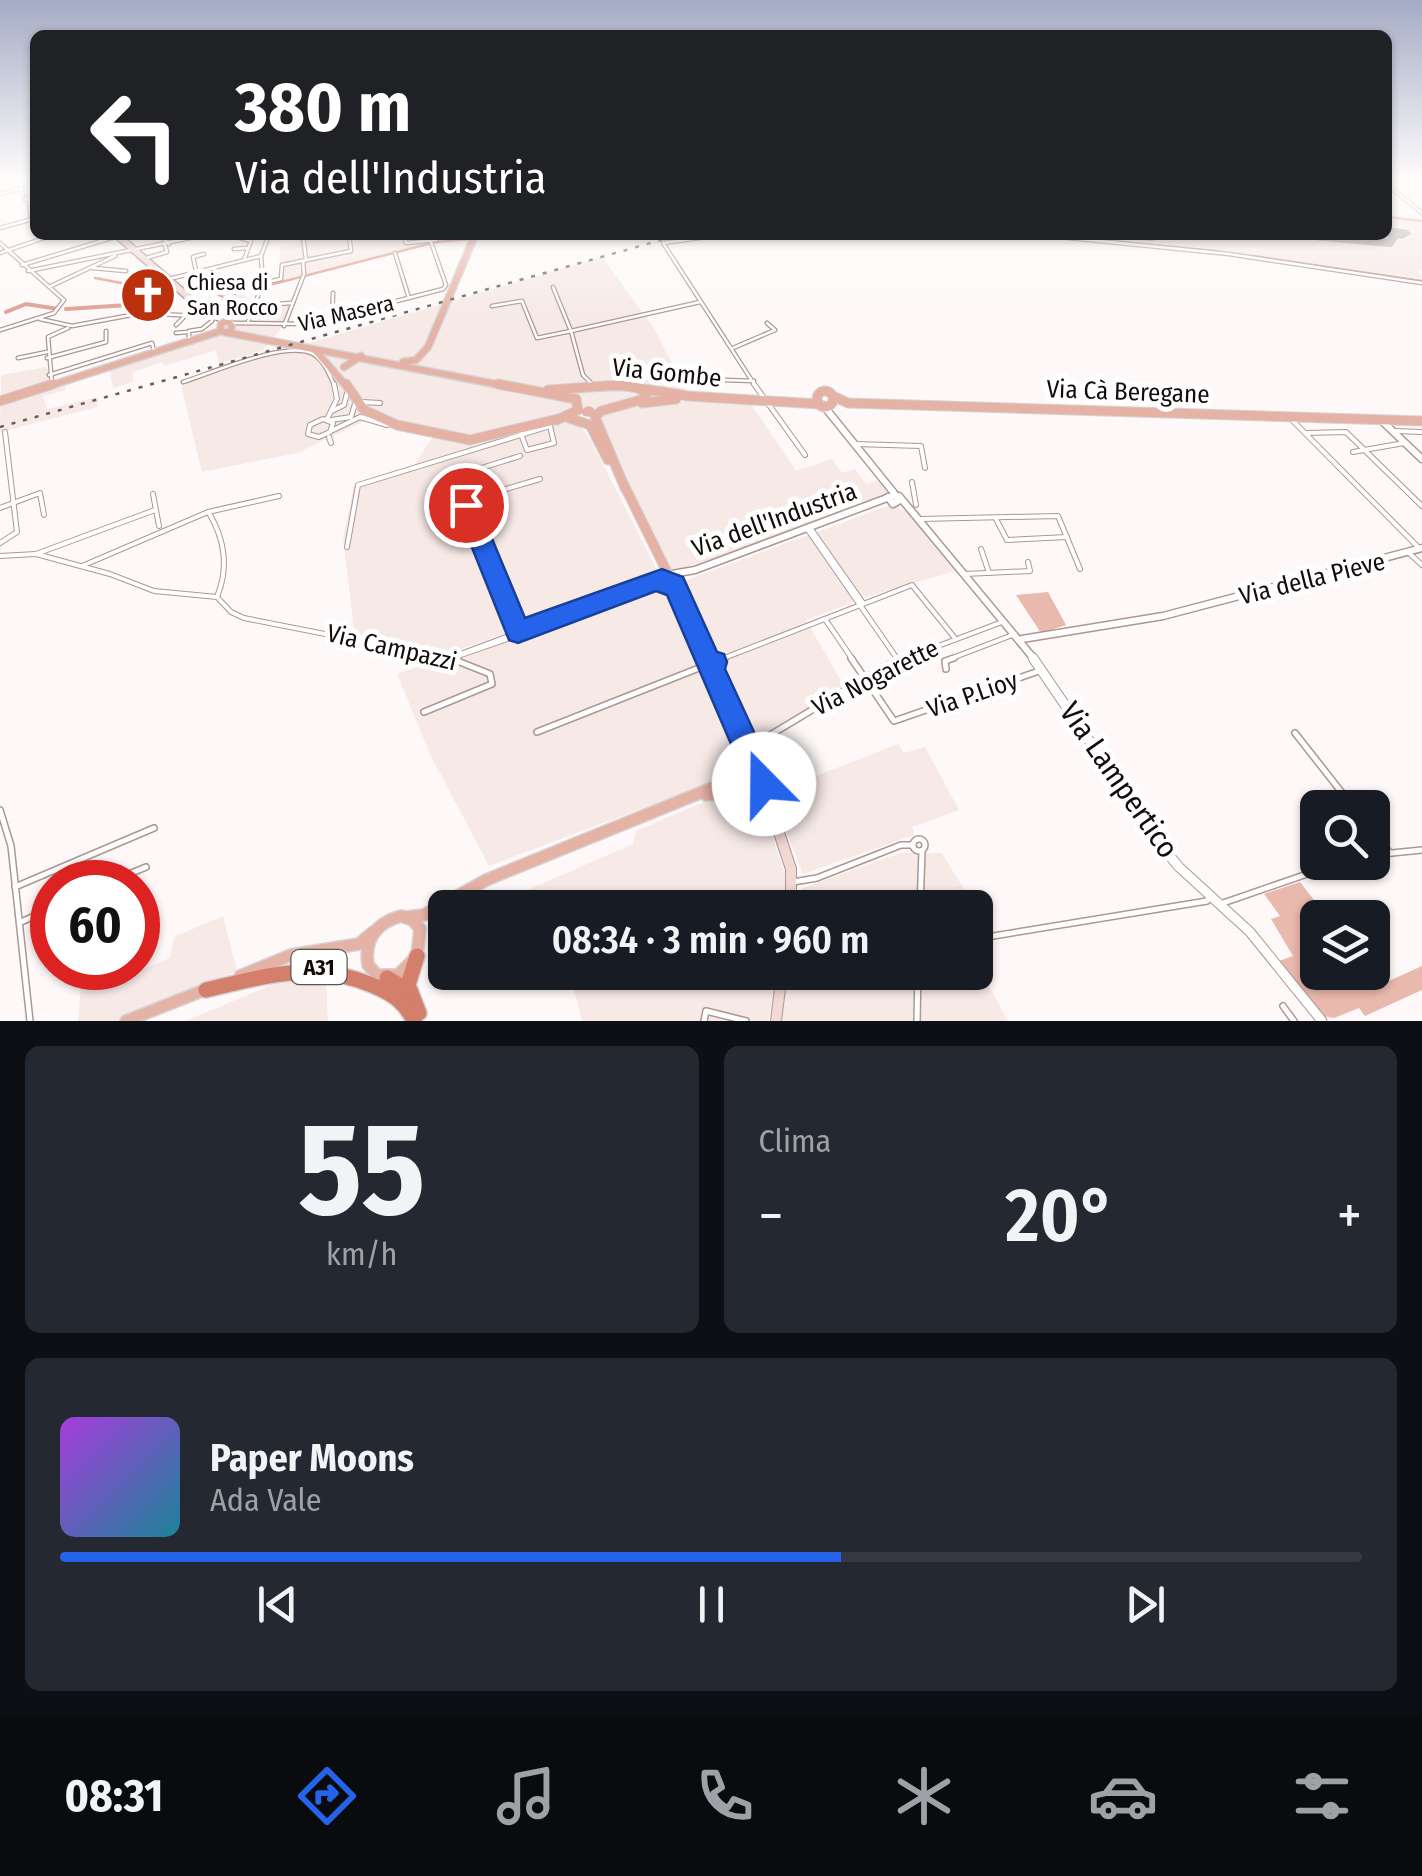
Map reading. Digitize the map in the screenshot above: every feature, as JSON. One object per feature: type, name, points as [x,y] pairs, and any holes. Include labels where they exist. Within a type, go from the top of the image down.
[{"type":"highway","points":[[409,991],[409,976],[420,949]]},
{"type":"highway","name":"A31","points":[[206,990],[296,967],[337,970],[394,992],[418,1021]]},
{"type":"highway","points":[[387,978],[409,991]]},
{"type":"highway","name":"A31","points":[[409,991],[418,1021]]},
{"type":"main road","points":[[0,401],[116,359],[157,354],[220,323],[124,240]]},
{"type":"main road","points":[[395,365],[409,365],[429,350],[475,240]]},
{"type":"main road","name":"Via Gombe","points":[[204,334],[220,323],[246,334],[539,393]]},
{"type":"main road","points":[[300,345],[324,355],[343,372],[352,390],[374,416],[421,432],[465,440],[494,439],[588,411],[706,398]]},
{"type":"main road","points":[[378,359],[409,362],[429,350]]},
{"type":"main road","points":[[429,350],[440,374]]},
{"type":"main road","points":[[343,372],[354,358],[364,356]]},
{"type":"main road","points":[[343,372],[360,360],[440,374]]},
{"type":"main road","points":[[619,385],[647,393],[642,401],[601,411],[595,419],[625,488]]},
{"type":"main road","name":"Via Gombe","points":[[510,388],[619,385],[706,398],[848,403]]},
{"type":"main road","points":[[352,390],[374,416]]},
{"type":"main road","points":[[539,393],[576,395],[585,400],[588,411]]},
{"type":"main road","points":[[539,393],[578,401],[575,412],[552,422]]},
{"type":"main road","name":"Via Cà Beregane","points":[[848,403],[1289,417]]},
{"type":"main road","points":[[552,422],[577,417],[587,420],[625,488]]},
{"type":"main road","points":[[1289,417],[1422,421]]},
{"type":"main road","points":[[600,438],[750,748],[749,773],[755,789]]},
{"type":"main road","points":[[749,773],[743,782],[772,806],[792,890]]},
{"type":"main road","points":[[468,890],[749,773]]},
{"type":"main road","points":[[698,796],[755,789]]},
{"type":"main road","points":[[126,1021],[291,956],[358,944],[386,920],[428,913]]},
{"type":"main road","points":[[406,917],[417,924],[420,949]]},
{"type":"main road","points":[[337,948],[357,954],[377,976],[387,978],[402,973],[420,949],[428,923]]},
{"type":"main road","points":[[368,965],[366,951],[374,932]]},
{"type":"main road","points":[[776,1021],[780,990]]},
{"type":"street","points":[[2,252],[38,240]]},
{"type":"street","points":[[21,265],[102,240]]},
{"type":"street","points":[[145,259],[167,252],[163,240]]},
{"type":"street","points":[[28,271],[184,240]]},
{"type":"street","points":[[244,260],[251,240]]},
{"type":"street","points":[[51,380],[48,337],[72,326],[127,314],[245,322],[262,285],[261,256],[268,240]]},
{"type":"street","points":[[284,326],[304,276],[303,240]]},
{"type":"street","points":[[262,285],[281,279],[281,266],[350,251],[349,240]]},
{"type":"street","points":[[406,240],[408,244],[434,240]]},
{"type":"street","points":[[683,240],[663,245],[805,454]]},
{"type":"street","points":[[1088,240],[1217,253],[1422,283]]},
{"type":"street","points":[[0,243],[2,252],[63,297],[58,312],[0,330]]},
{"type":"street","name":"Via Masera","points":[[245,322],[284,326],[332,320],[446,285],[431,243]]},
{"type":"street","points":[[234,250],[248,248]]},
{"type":"street","points":[[395,253],[409,298]]},
{"type":"street","points":[[50,286],[119,254]]},
{"type":"street","points":[[196,272],[193,257],[204,254]]},
{"type":"street","points":[[169,280],[261,256]]},
{"type":"street","points":[[93,268],[126,270]]},
{"type":"street","points":[[161,291],[177,287]]},
{"type":"street","points":[[553,287],[572,331],[583,376],[588,383],[619,385]]},
{"type":"street","points":[[332,320],[333,294]]},
{"type":"street","points":[[492,306],[522,301],[537,338],[700,302]]},
{"type":"street","points":[[274,304],[294,303]]},
{"type":"street","points":[[176,325],[185,316]]},
{"type":"street","points":[[40,319],[72,326]]},
{"type":"street","points":[[733,348],[775,330],[767,323]]},
{"type":"street","points":[[18,358],[106,342],[106,331]]},
{"type":"street","points":[[176,333],[188,336]]},
{"type":"street","points":[[183,382],[286,352],[307,352],[316,356],[339,391],[339,402],[328,420]]},
{"type":"street","points":[[561,389],[577,385],[583,376]]},
{"type":"street","points":[[724,380],[754,382]]},
{"type":"street","points":[[332,411],[344,405],[352,390]]},
{"type":"street","points":[[352,390],[356,407],[353,416],[344,421],[315,421],[307,430],[313,436],[329,435],[365,417],[421,432]]},
{"type":"street","points":[[362,402],[373,406],[380,403],[374,416]]},
{"type":"street","points":[[826,403],[897,501],[918,505],[912,482]]},
{"type":"street","name":"Via della Pieve","points":[[1019,636],[1163,616],[1421,548],[1289,417]]},
{"type":"street","points":[[328,420],[333,423],[329,435]]},
{"type":"street","points":[[1381,420],[1422,459]]},
{"type":"street","points":[[520,432],[527,450],[554,443],[552,422]]},
{"type":"street","points":[[1305,434],[1342,430],[1422,506]]},
{"type":"street","points":[[1392,430],[1421,432]]},
{"type":"street","points":[[0,543],[16,534],[5,432]]},
{"type":"street","points":[[348,547],[358,485],[494,439]]},
{"type":"street","points":[[1353,452],[1404,443]]},
{"type":"street","points":[[855,444],[921,446],[925,468]]},
{"type":"street","points":[[518,634],[456,476],[520,456]]},
{"type":"street","points":[[0,476],[11,473]]},
{"type":"street","points":[[465,502],[540,479]]},
{"type":"street","points":[[0,508],[40,493],[44,515]]},
{"type":"street","points":[[152,494],[158,526]]},
{"type":"street","points":[[82,566],[208,512],[279,496]]},
{"type":"street","name":"Via Lampertico","points":[[897,501],[1019,636],[1159,843],[1250,932],[1322,1021]]},
{"type":"street","name":"Via dell'Industria","points":[[452,658],[897,501]]},
{"type":"street","points":[[36,554],[155,510]]},
{"type":"street","points":[[208,512],[223,535],[224,583],[218,597]]},
{"type":"street","points":[[995,516],[1004,539],[1067,537]]},
{"type":"street","points":[[916,519],[1060,518],[1080,569]]},
{"type":"street","points":[[809,529],[898,660]]},
{"type":"street","points":[[981,549],[989,573]]},
{"type":"street","points":[[1408,553],[1422,565]]},
{"type":"street","name":"Via Campazzi","points":[[0,556],[36,554],[154,591],[218,597],[230,612],[244,618],[452,658],[490,674],[493,682],[424,712]]},
{"type":"street","points":[[965,574],[1030,570],[1028,562]]},
{"type":"street","points":[[537,732],[912,585],[955,638]]},
{"type":"street","points":[[825,619],[864,677]]},
{"type":"street","name":"Via Nogarette","points":[[750,748],[898,660],[1007,621]]},
{"type":"street","points":[[946,669],[945,661],[1019,636]]},
{"type":"street","name":"Via P.Lioy","points":[[864,677],[894,721],[1043,670]]},
{"type":"street","points":[[1295,734],[1340,790]]},
{"type":"street","points":[[0,810],[11,846],[30,1021]]},
{"type":"street","points":[[15,887],[154,828]]},
{"type":"street","points":[[793,882],[817,878],[901,844],[922,851],[921,890]]},
{"type":"street","points":[[1390,853],[1422,850]]},
{"type":"street","points":[[993,936],[1215,900],[1300,875]]},
{"type":"street","points":[[21,922],[30,918]]},
{"type":"street","points":[[917,1021],[918,990]]},
{"type":"street","points":[[1283,1006],[1294,1021]]},
{"type":"street","points":[[704,1021],[706,1011],[746,1021]]},
{"type":"shaded area","points":[[1392,227],[1422,227],[1422,279],[1213,249],[1117,240],[1392,240]]},
{"type":"shaded area","points":[[459,240],[436,242],[279,281],[280,247],[299,242]]},
{"type":"shaded area","points":[[602,257],[655,330],[686,390],[470,440],[372,418],[297,453],[202,472],[180,381]]},
{"type":"shaded area","points":[[243,292],[252,305],[293,303],[283,326],[263,350],[219,363],[216,350],[164,366],[162,362],[133,372],[133,382],[113,388],[109,366],[205,336],[219,328],[218,320],[211,314],[219,300]]},
{"type":"shaded area","points":[[47,367],[52,384],[63,381],[66,390],[43,396],[47,409],[98,397],[97,407],[0,432],[1,375]]},
{"type":"shaded area","points":[[692,400],[749,401],[796,471],[832,459],[842,473],[855,469],[866,484],[881,479],[887,493],[874,502],[677,571],[668,570],[598,417],[631,406]]},
{"type":"shaded area","points":[[575,418],[591,441],[657,570],[649,583],[447,654],[355,636],[343,538],[354,485],[410,471],[432,438],[475,445]]},
{"type":"shaded area","points":[[890,505],[908,512],[958,570],[869,596],[806,620],[844,686],[756,741],[750,740],[679,583]]},
{"type":"shaded area","points":[[659,588],[668,591],[744,752],[739,768],[715,781],[489,866],[430,754],[397,674],[442,658],[466,656]]},
{"type":"shaded area","points":[[1048,592],[1066,625],[1041,633],[1016,595]]},
{"type":"shaded area","points":[[898,744],[904,753],[925,747],[959,810],[912,827],[914,835],[803,874],[775,802],[785,788]]},
{"type":"shaded area","points":[[745,797],[763,809],[787,881],[786,890],[527,890],[633,844],[636,831],[704,802]]},
{"type":"shaded area","points":[[900,853],[942,853],[964,890],[802,890]]},
{"type":"shaded area","points":[[1300,882],[1314,900],[1300,900],[1300,988],[1279,961],[1293,956],[1271,919],[1280,916],[1264,894]]},
{"type":"shaded area","points":[[223,916],[237,971],[117,1021],[78,1021],[81,990],[160,990],[160,962],[170,958],[174,937]]},
{"type":"shaded area","points":[[1422,966],[1422,990],[1365,1016],[1359,1008],[1334,1018],[1322,1016],[1302,990],[1390,990],[1390,980]]},
{"type":"shaded area","points":[[309,978],[326,982],[328,1021],[185,1021],[269,986]]},
{"type":"shaded area","points":[[574,990],[774,990],[769,1021],[582,1021]]},
{"type":"shaded area","points":[[784,990],[991,990],[1008,1021],[779,1021]]},
{"type":"waterway","points":[[184,285],[226,277],[219,295],[223,297],[436,242],[459,240]]},
{"type":"waterway","points":[[1100,240],[1216,251]]},
{"type":"waterway","points":[[1253,256],[1422,281]]},
{"type":"waterway","points":[[95,278],[158,290]]},
{"type":"waterway","points":[[6,312],[26,304],[58,309]]},
{"type":"waterway","points":[[66,309],[144,304]]},
{"type":"taxiway","points":[[1392,235],[1392,240]]},
{"type":"taxiway","points":[[1357,240],[1392,240]]},
{"type":"runway","points":[[1392,233],[1402,234]]},
{"type":"railway","points":[[0,427],[661,240]]},
{"type":"place","name":"Chiesa di San Rocco","points":[[148,295]]},
{"type":"route","points":[[466,505],[518,632],[662,579],[666,585],[674,584],[708,660],[714,662],[712,670],[764,784]]}]
